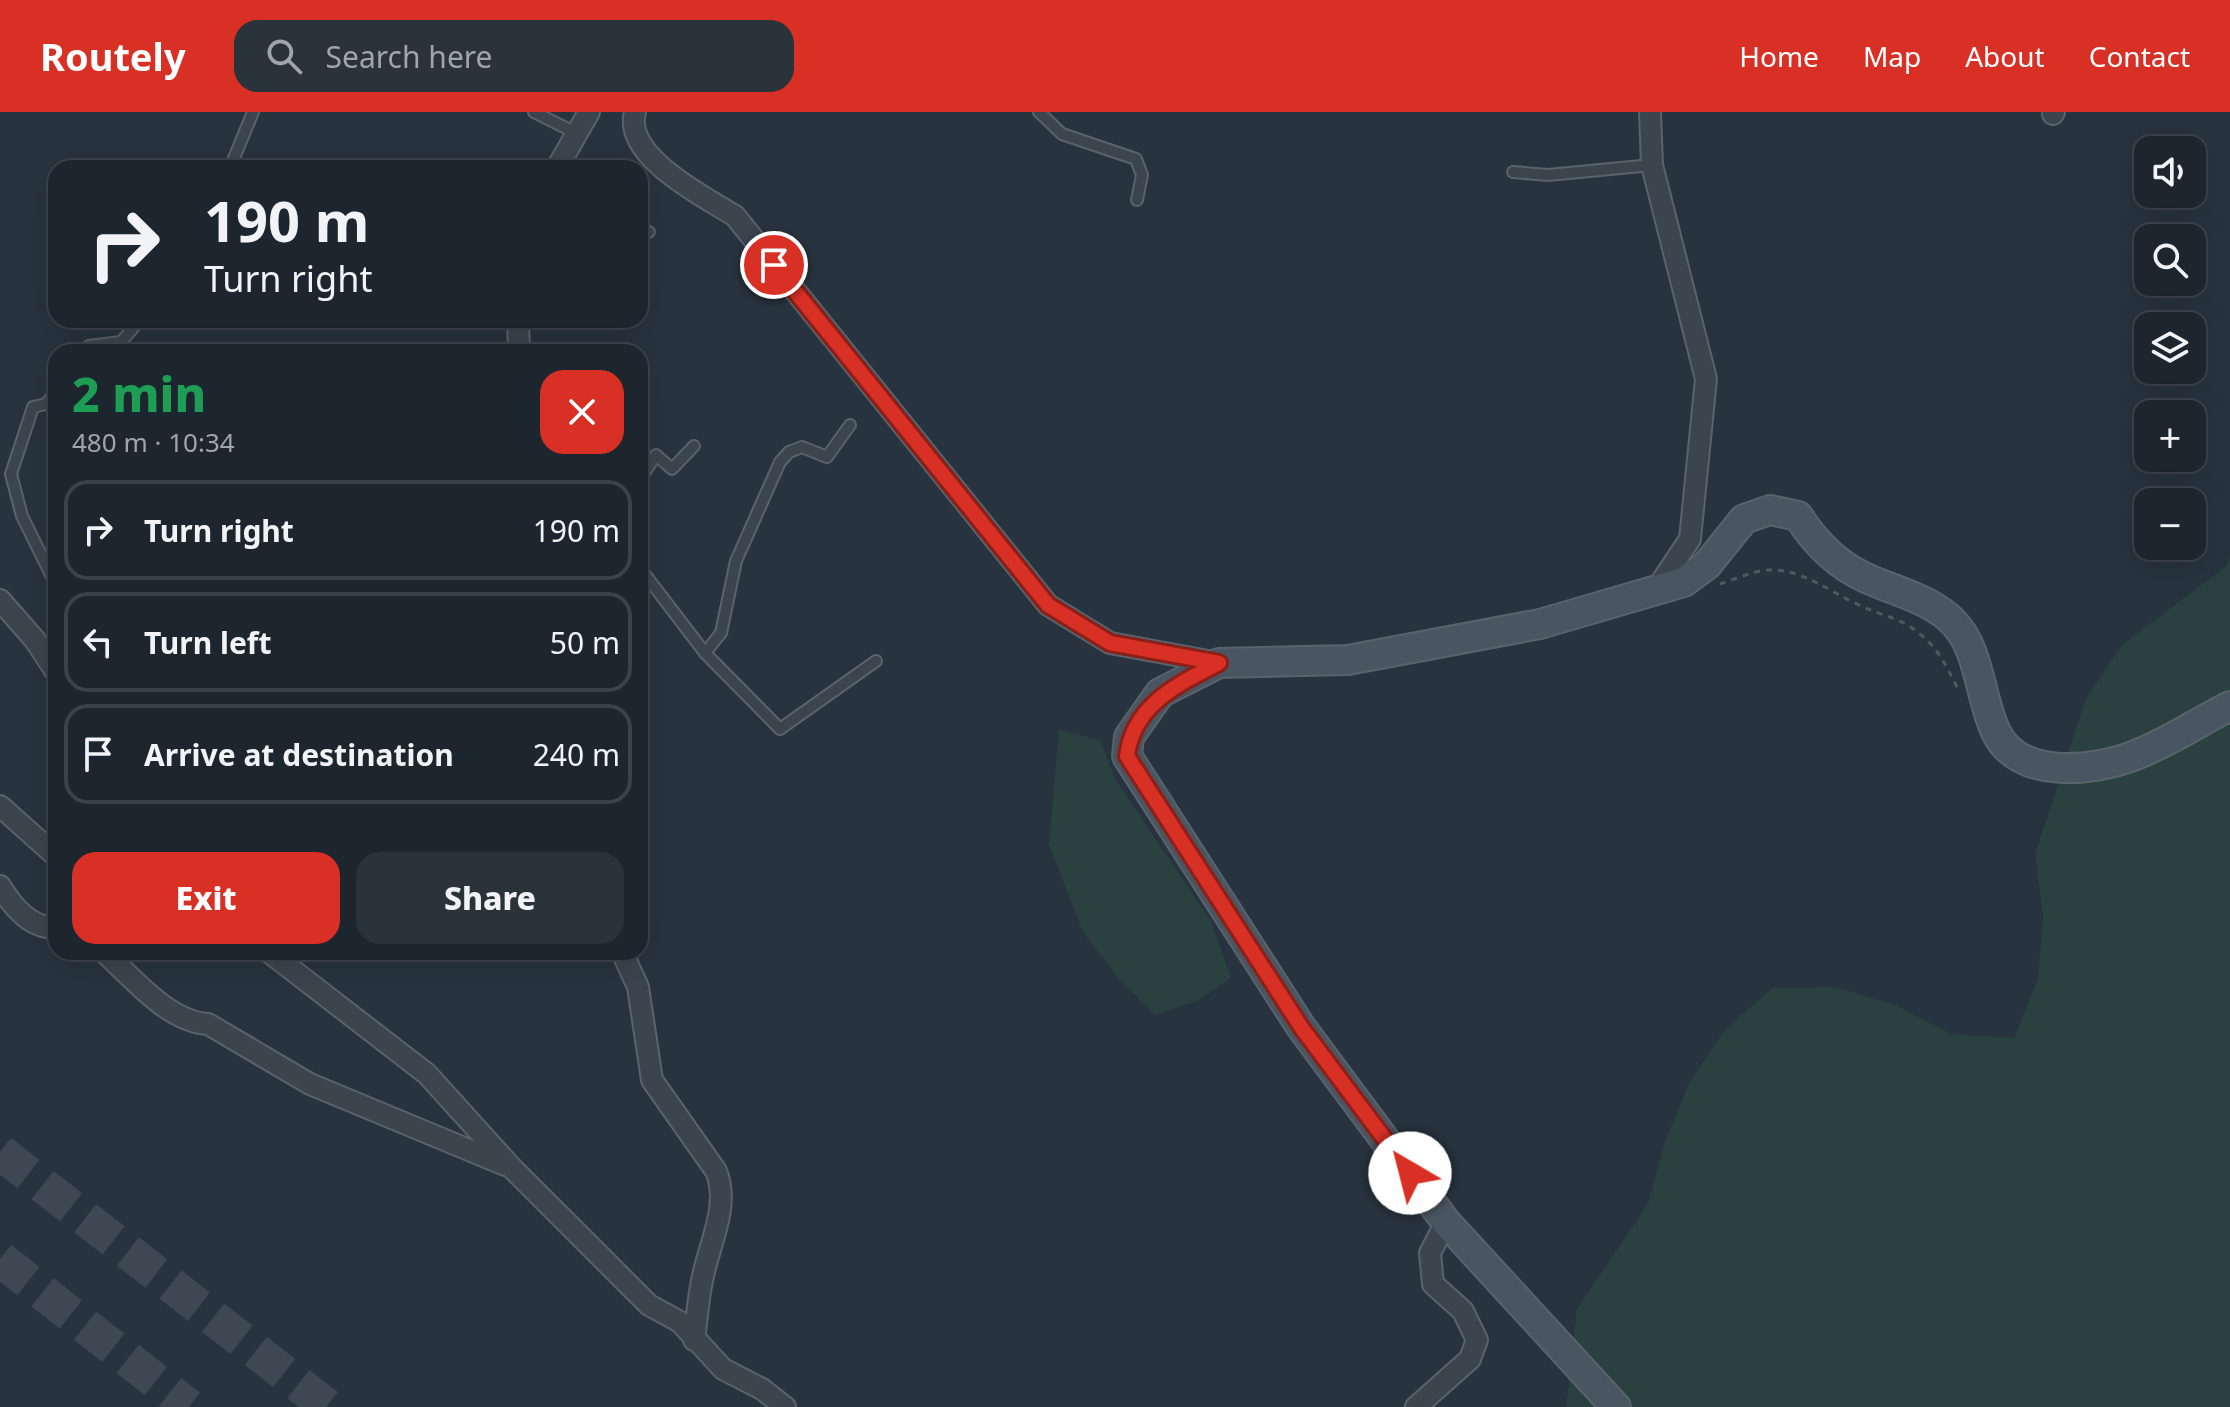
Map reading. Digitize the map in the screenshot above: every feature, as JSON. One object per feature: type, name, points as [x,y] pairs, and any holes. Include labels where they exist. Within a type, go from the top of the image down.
[{"type":"street","points":[[561,160],[589,112]]},
{"type":"street","points":[[635,112],[633,121],[640,148],[695,191],[735,216],[1048,605],[1110,643],[1219,663],[1348,660],[1540,624],[1684,582],[1707,565],[1744,519],[1770,510],[1798,516],[1813,539],[1860,576],[1936,608],[1956,625],[1969,647],[1997,735],[2024,762],[2059,770],[2131,757],[2230,706]]},
{"type":"street","points":[[1650,112],[1652,165],[1706,379],[1690,539],[1656,590]]},
{"type":"street","points":[[0,600],[48,660]]},
{"type":"street","points":[[1219,663],[1160,693],[1129,737],[1127,756],[1301,1027],[1446,1222],[1616,1407]]},
{"type":"street","points":[[0,806],[48,849]]},
{"type":"street","points":[[0,886],[11,903],[32,922],[48,928]]},
{"type":"street","points":[[113,960],[159,1002],[196,1023],[208,1024],[310,1084],[512,1168]]},
{"type":"street","points":[[279,960],[427,1074],[512,1168],[649,1305],[680,1322],[723,1369],[762,1389],[785,1407]]},
{"type":"street","points":[[626,960],[638,987],[652,1080],[716,1171],[722,1185],[720,1211],[702,1278],[694,1340]]},
{"type":"street","points":[[1416,1407],[1470,1359],[1477,1340],[1463,1311],[1433,1284],[1430,1253],[1446,1222]]},
{"type":"lane","points":[[233,160],[253,112]]},
{"type":"lane","points":[[534,112],[576,133]]},
{"type":"lane","points":[[1039,112],[1062,134],[1136,159],[1142,175],[1137,200]]},
{"type":"lane","points":[[1513,172],[1548,175],[1652,165]]},
{"type":"lane","points":[[105,344],[121,342],[133,328]]},
{"type":"lane","points":[[48,402],[33,407],[27,417],[11,474],[22,516],[48,569]]},
{"type":"lane","points":[[705,653],[721,633],[736,561],[780,462],[789,452],[802,447],[827,457],[850,425]]},
{"type":"lane","points":[[648,467],[656,455],[672,469],[694,446]]},
{"type":"lane","points":[[648,578],[705,653],[780,729],[876,661]]},
{"type":"path","points":[[1719,584],[1766,570],[1794,573],[1814,580],[1863,607],[1884,613],[1917,631],[1942,657],[1960,694]]},
{"type":"green space","points":[[2230,557],[2230,1407],[1566,1407],[1577,1309],[1648,1204],[1665,1142],[1689,1083],[1724,1031],[1772,988],[1835,987],[1895,1005],[1951,1034],[2014,1038],[2038,979],[2043,916],[2035,854],[2086,699],[2122,645],[2225,567]]},
{"type":"green space","points":[[1059,729],[1101,741],[1115,779],[1211,921],[1231,978],[1200,999],[1156,1015],[1123,984],[1083,932],[1049,845]]},
{"type":"tunnel","points":[[0,1152],[328,1407]]},
{"type":"tunnel","points":[[0,1259],[189,1407]]},
{"type":"route","points":[[774,265],[1048,605],[1110,643],[1219,663],[1160,693],[1129,737],[1127,756],[1301,1027],[1410,1173]]}]
